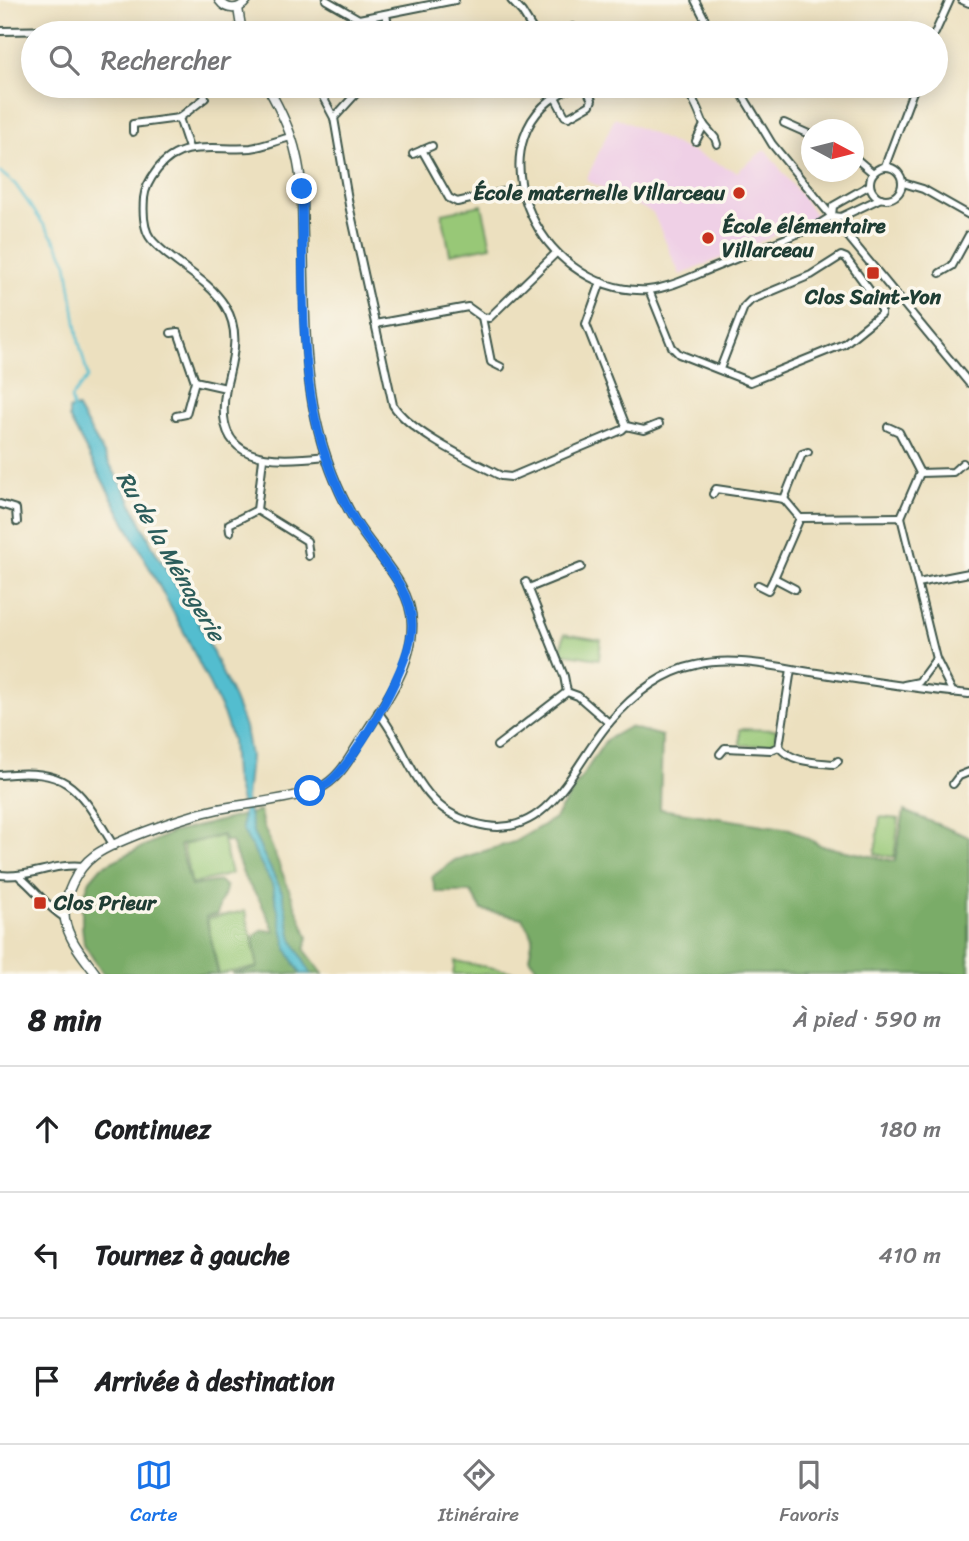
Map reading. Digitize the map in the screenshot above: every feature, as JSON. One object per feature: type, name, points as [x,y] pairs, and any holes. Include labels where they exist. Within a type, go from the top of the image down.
[{"type":"street","points":[[219,0],[225,7],[238,8],[247,0]]},
{"type":"street","points":[[326,0],[359,19],[455,0]]},
{"type":"street","points":[[511,0],[528,21]]},
{"type":"street","points":[[695,0],[706,21]]},
{"type":"street","points":[[940,21],[950,0]]},
{"type":"street","points":[[962,0],[969,3]]},
{"type":"street","points":[[238,8],[240,21]]},
{"type":"street","points":[[386,15],[387,21]]},
{"type":"street","points":[[0,31],[21,31]]},
{"type":"street","points":[[133,132],[133,124],[179,118],[205,98]]},
{"type":"street","points":[[96,974],[72,940],[65,918],[69,892],[83,866],[95,855],[114,846],[183,819],[315,790],[331,782],[344,767],[378,712],[396,680],[408,650],[411,612],[400,585],[357,524],[344,500],[326,456],[316,421],[308,368],[302,189],[291,137],[273,98]]},
{"type":"street","points":[[323,98],[334,118],[349,205],[375,324],[393,405],[400,416],[447,447],[501,477],[511,477],[626,426]]},
{"type":"street","points":[[334,118],[352,98]]},
{"type":"street","points":[[554,98],[533,119],[523,142],[521,188],[538,231],[556,253],[577,270],[601,282],[630,289],[649,290],[678,282],[816,226],[832,216],[841,217],[881,198],[895,196],[903,183]]},
{"type":"street","points":[[556,98],[565,116],[569,117],[590,105],[591,98]]},
{"type":"street","points":[[693,98],[704,125],[717,144]]},
{"type":"street","points":[[744,98],[772,144],[969,383]]},
{"type":"street","points":[[881,198],[873,193],[870,185],[873,173],[885,166],[910,98]]},
{"type":"street","points":[[179,118],[189,148]]},
{"type":"street","points":[[784,123],[801,131]]},
{"type":"street","points":[[696,141],[704,125]]},
{"type":"street","points":[[291,137],[252,148],[189,148],[162,163],[145,189],[144,222],[149,237],[218,295],[233,321],[235,351],[226,388],[225,424],[230,439],[241,450],[263,459],[326,456]]},
{"type":"street","points":[[413,154],[432,146]]},
{"type":"street","points":[[422,150],[449,198],[457,202],[521,188]]},
{"type":"street","points":[[864,165],[873,173]]},
{"type":"street","points":[[885,166],[897,170],[903,183]]},
{"type":"street","points":[[903,183],[923,188],[969,215]]},
{"type":"street","points":[[832,216],[833,206],[870,185]]},
{"type":"street","points":[[940,272],[952,266],[969,235]]},
{"type":"street","points":[[375,324],[468,307],[482,317],[489,318],[556,253]]},
{"type":"street","points":[[649,290],[672,348],[679,354],[750,382],[844,344],[881,314],[881,306],[846,258],[841,256],[811,275],[751,300],[744,307],[720,369]]},
{"type":"street","points":[[601,282],[586,324],[626,426]]},
{"type":"street","points":[[482,317],[491,362],[501,367]]},
{"type":"street","points":[[171,333],[178,332],[195,381],[186,414],[176,416]]},
{"type":"street","points":[[195,381],[226,388]]},
{"type":"street","points":[[626,426],[644,430],[659,424]]},
{"type":"street","points":[[888,427],[899,432],[920,473]]},
{"type":"street","points":[[783,499],[802,454],[808,452]]},
{"type":"street","points":[[257,510],[263,459]]},
{"type":"street","points":[[920,473],[953,472],[963,463]]},
{"type":"street","points":[[920,473],[901,517],[936,659],[953,693]]},
{"type":"street","points":[[713,494],[716,489],[783,499],[800,519]]},
{"type":"street","points":[[0,505],[16,509],[17,522]]},
{"type":"street","points":[[230,532],[229,524],[257,510]]},
{"type":"street","points":[[257,510],[307,541],[309,556]]},
{"type":"street","points":[[800,519],[901,517]]},
{"type":"street","points":[[758,585],[768,590],[800,519]]},
{"type":"street","points":[[567,692],[564,676],[528,585],[581,567]]},
{"type":"street","points":[[918,583],[969,573]]},
{"type":"street","points":[[774,578],[795,589]]},
{"type":"street","points":[[899,686],[919,682],[936,659]]},
{"type":"street","points":[[378,712],[424,788],[440,806],[457,817],[476,824],[497,827],[515,825],[535,818],[549,806],[609,723],[654,682],[695,665],[740,663],[969,694]]},
{"type":"street","points":[[791,669],[779,747],[786,755],[799,760],[835,764],[838,761]]},
{"type":"street","points":[[567,692],[578,696],[609,723]]},
{"type":"street","points":[[497,746],[567,692]]},
{"type":"street","points":[[720,754],[725,748],[771,750],[779,747]]},
{"type":"street","points":[[953,785],[959,776],[969,772]]},
{"type":"street","points":[[0,775],[51,775],[68,783],[88,804],[114,846]]},
{"type":"street","points":[[0,875],[20,877],[64,864],[83,866]]},
{"type":"street","points":[[20,877],[35,889],[52,911],[65,918]]},
{"type":"shaded area","points":[[615,117],[737,172],[765,149],[818,218],[680,275],[653,213],[586,180]]},
{"type":"green space","points":[[482,205],[491,246],[450,254],[442,213]]},
{"type":"green space","points":[[564,634],[601,640],[599,659],[561,653]]},
{"type":"green space","points":[[629,727],[662,736],[660,809],[790,829],[822,846],[895,861],[904,811],[969,837],[969,974],[542,974],[529,958],[533,937],[522,918],[482,910],[471,892],[436,892],[432,877],[455,860],[514,842],[555,818],[606,740]]},
{"type":"green space","points":[[740,729],[776,730],[776,746],[740,745]]},
{"type":"green space","points":[[260,811],[308,937],[305,950],[323,974],[232,974],[258,968],[253,937],[262,930],[275,931],[259,899],[245,879],[231,842],[225,841],[223,835],[180,845],[191,886],[220,881],[226,887],[218,914],[206,917],[218,974],[103,974],[84,944],[82,926],[82,901],[90,880],[101,867],[171,833]]},
{"type":"green space","points":[[880,817],[899,819],[894,857],[875,854]]},
{"type":"green space","points":[[222,836],[231,874],[192,884],[183,845]]},
{"type":"green space","points":[[245,911],[258,967],[219,974],[207,919]]},
{"type":"green space","points":[[455,961],[524,974],[453,974]]},
{"type":"water","points":[[77,407],[128,496],[155,551],[198,621],[231,692],[245,727],[250,756],[246,799],[254,835],[282,892],[292,939],[311,974],[301,974],[287,950],[272,884],[242,829],[243,810],[234,775],[232,740],[223,713],[185,634],[69,418],[69,410]]},
{"type":"waterway","name":"Ru de la Ménagerie","points":[[0,172],[15,184],[56,242],[67,263],[79,342],[88,377],[71,398],[74,411]]},
{"type":"place","name":"École maternelle Villarceau","points":[[739,193]]},
{"type":"place","name":"École élémentaire Villarceau","points":[[708,238]]},
{"type":"place","name":"Clos Saint-Yon","points":[[873,273]]},
{"type":"place","name":"Clos Prieur","points":[[40,903]]},
{"type":"route","points":[[302,189],[306,347],[316,421],[326,456],[344,500],[357,524],[400,585],[411,612],[412,624],[403,665],[378,712],[344,767],[331,782],[310,791]]}]
